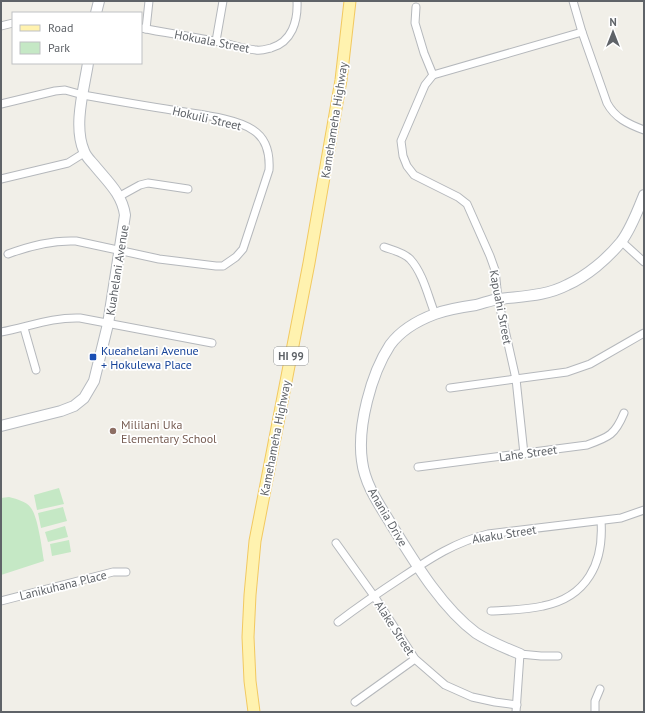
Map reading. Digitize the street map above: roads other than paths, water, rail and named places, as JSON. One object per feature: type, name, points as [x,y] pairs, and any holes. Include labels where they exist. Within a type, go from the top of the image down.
[{"type":"main road","name":"Kamehameha Highway","points":[[254,712],[250,681],[248,637],[255,541],[312,248],[342,80],[350,1]]},
{"type":"street","points":[[96,12],[99,1]]},
{"type":"street","points":[[143,28],[148,1]]},
{"type":"street","points":[[216,41],[223,1]]},
{"type":"street","name":"Hokuala Street","points":[[143,28],[258,50],[279,46],[293,31],[297,19],[297,1]]},
{"type":"street","points":[[573,1],[582,32],[611,111],[624,121],[644,130]]},
{"type":"street","points":[[416,7],[415,23],[424,53],[433,74],[582,32]]},
{"type":"street","points":[[1,26],[12,23]]},
{"type":"street","name":"Kuahelani Avenue","points":[[1,426],[61,411],[74,406],[84,398],[94,380],[108,324],[126,215],[120,196],[84,153],[80,140],[79,112],[88,64]]},
{"type":"street","name":"Kapuahi Street","points":[[433,74],[425,85],[401,141],[403,156],[407,166],[414,175],[458,197],[466,204],[472,214],[495,270],[498,299],[516,379],[524,454]]},
{"type":"street","name":"Hokuili Street","points":[[1,104],[54,90],[65,90],[83,95],[206,116],[239,123],[253,130],[267,145],[270,156],[269,170],[243,250],[223,266],[203,266],[121,252],[76,241],[65,240],[20,249],[8,254]]},
{"type":"street","points":[[1,179],[68,163],[84,153]]},
{"type":"street","points":[[120,196],[140,185],[148,183],[188,189]]},
{"type":"street","name":"Anania Drive","points":[[558,656],[520,654],[497,645],[466,625],[447,605],[418,566],[373,495],[364,469],[360,447],[362,425],[375,373],[391,344],[414,323],[435,314],[458,307],[498,299],[542,294],[568,285],[592,270],[622,241],[644,195]]},
{"type":"street","points":[[622,241],[644,262]]},
{"type":"street","points":[[384,247],[401,253],[409,258],[417,269],[435,314]]},
{"type":"street","points":[[1,332],[24,328],[50,320],[80,318],[212,343]]},
{"type":"street","points":[[24,328],[36,370]]},
{"type":"street","points":[[450,388],[567,372],[590,364],[644,333]]},
{"type":"street","name":"Lahe Street","points":[[418,467],[587,445],[611,435],[619,425],[624,412]]},
{"type":"street","name":"Akaku Street","points":[[338,622],[418,566],[447,549],[472,538],[488,534],[621,518],[644,510]]},
{"type":"street","points":[[491,611],[542,606],[567,598],[576,592],[586,581],[598,558],[602,533],[601,521]]},
{"type":"street","name":"Alake Street","points":[[336,543],[374,596],[415,659],[453,690],[472,697],[517,708]]},
{"type":"street","name":"Lanikuhana Place","points":[[1,601],[114,572],[126,572]]},
{"type":"street","points":[[517,708],[520,654]]},
{"type":"street","points":[[355,702],[415,659]]},
{"type":"street","points":[[595,712],[595,702],[600,689]]},
{"type":"place","name":"Kueahelani Avenue + Hokulewa Place","points":[[93,357]]},
{"type":"place","name":"Mililani Uka Elementary School","points":[[113,431]]}]
